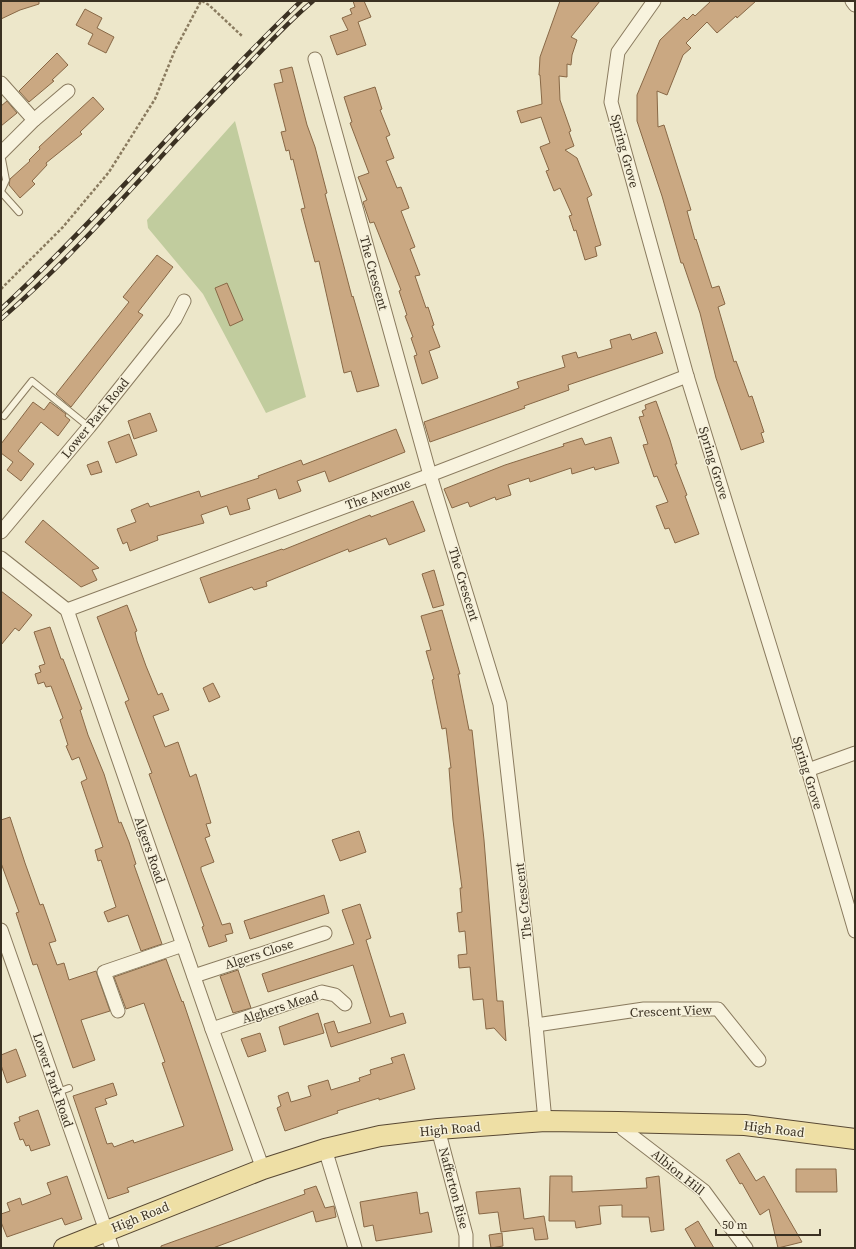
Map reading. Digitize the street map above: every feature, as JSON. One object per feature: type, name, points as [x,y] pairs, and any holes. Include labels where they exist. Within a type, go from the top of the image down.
[{"type":"main road","name":"High Road","points":[[64,1248],[109,1239],[263,1169],[325,1149],[380,1136],[438,1129],[545,1122],[618,1122],[745,1125],[855,1139]]},
{"type":"street","name":"Spring Grove","points":[[654,1],[618,52],[611,102],[687,376],[808,770],[855,931]]},
{"type":"street","points":[[852,1],[855,5]]},
{"type":"street","name":"The Crescent","points":[[315,59],[430,475],[500,704],[536,1025],[545,1122]]},
{"type":"street","points":[[1,83],[34,120]]},
{"type":"street","points":[[1,153],[34,120],[68,91]]},
{"type":"street","name":"Lower Park Road","points":[[1,532],[89,427],[175,319],[184,301]]},
{"type":"street","name":"The Avenue","points":[[67,610],[430,475],[687,376]]},
{"type":"street","points":[[1,558],[67,610]]},
{"type":"street","name":"Algers Road","points":[[67,610],[212,1029],[263,1169]]},
{"type":"street","points":[[808,770],[855,753]]},
{"type":"street","name":"Lower Park Road","points":[[1,930],[64,1090],[109,1239]]},
{"type":"street","name":"Algers Close","points":[[194,976],[325,933]]},
{"type":"street","points":[[118,1011],[104,972],[183,945]]},
{"type":"street","name":"Alghers Mead","points":[[212,1029],[322,992],[335,995],[345,1004]]},
{"type":"street","name":"Crescent View","points":[[536,1025],[644,1009],[718,1008],[758,1060]]},
{"type":"street","name":"Albion Hill","points":[[618,1122],[623,1129],[704,1191],[746,1248]]},
{"type":"street","name":"Nafferton Rise","points":[[438,1129],[466,1235],[466,1248]]},
{"type":"street","points":[[325,1149],[355,1248]]},
{"type":"lane","points":[[1,153],[6,180],[1,191],[19,212]]},
{"type":"lane","points":[[4,416],[32,381],[89,427]]},
{"type":"path","points":[[1,288],[63,227],[109,172],[155,98],[169,64],[201,1],[210,6],[242,36]]},
{"type":"green space","points":[[235,121],[306,397],[266,413],[203,294],[148,228],[147,220]]},
{"type":"building","points":[[1,1],[39,1],[39,4],[20,10],[1,19]]},
{"type":"building","points":[[353,1],[364,1],[371,17],[358,22],[366,45],[337,55],[330,36],[348,30],[342,18],[352,14],[350,9],[355,7]]},
{"type":"building","points":[[560,1],[600,1],[571,37],[577,40],[572,55],[571,65],[567,64],[567,77],[559,76],[560,100],[571,131],[569,132],[574,146],[565,150],[577,158],[592,195],[587,198],[601,245],[595,247],[597,256],[585,260],[576,230],[574,231],[569,216],[572,215],[560,188],[554,191],[546,171],[549,170],[540,147],[550,143],[541,117],[521,123],[517,111],[542,104],[539,75],[540,57]]},
{"type":"building","points":[[711,1],[756,1],[717,33],[707,22],[686,43],[691,48],[683,55],[667,95],[657,91],[658,127],[664,125],[691,210],[687,211],[695,240],[696,239],[712,288],[719,286],[725,304],[718,307],[734,362],[736,361],[749,397],[752,396],[764,432],[761,433],[764,442],[741,450],[716,378],[700,313],[683,263],[681,263],[662,196],[637,121],[637,95],[660,40],[684,17],[687,20],[693,14],[695,16]]},
{"type":"building","points":[[85,9],[102,18],[97,28],[114,37],[106,53],[88,44],[93,34],[76,25]]},
{"type":"building","points":[[57,53],[68,65],[52,80],[54,81],[29,102],[19,91]]},
{"type":"building","points":[[292,67],[327,193],[325,194],[352,297],[353,296],[379,386],[357,392],[351,371],[344,373],[319,261],[315,262],[301,209],[305,208],[293,159],[291,160],[289,150],[286,151],[281,132],[286,131],[274,84],[283,82],[280,70]]},
{"type":"building","points":[[375,87],[382,109],[380,110],[390,135],[386,137],[394,158],[386,161],[397,188],[401,187],[409,208],[401,211],[415,247],[410,249],[420,275],[415,276],[426,308],[428,307],[434,325],[432,326],[440,347],[429,351],[438,378],[422,384],[414,356],[417,355],[411,338],[413,337],[405,316],[407,315],[399,291],[401,290],[374,222],[370,223],[363,202],[367,200],[358,177],[369,173],[350,123],[352,122],[344,97]]},
{"type":"building","points":[[93,97],[104,109],[80,132],[82,134],[46,163],[47,165],[32,181],[35,184],[20,198],[9,185],[10,179],[30,161],[29,160],[40,149],[39,147]]},
{"type":"building","points":[[7,101],[17,113],[1,126],[1,106]]},
{"type":"building","points":[[157,255],[173,267],[138,312],[143,315],[71,407],[56,394],[129,302],[123,297]]},
{"type":"building","points":[[227,283],[243,320],[230,326],[215,288]]},
{"type":"building","points":[[656,332],[663,353],[568,385],[569,390],[524,406],[525,408],[430,442],[424,422],[519,388],[517,382],[565,367],[562,356],[576,352],[578,358],[612,348],[610,340],[630,334],[632,340]]},
{"type":"building","points":[[656,401],[670,440],[677,464],[675,464],[687,495],[685,496],[699,534],[675,543],[669,528],[665,529],[656,506],[668,502],[657,476],[654,477],[643,445],[648,444],[639,417],[644,416],[642,411],[646,409],[645,405]]},
{"type":"building","points":[[33,402],[44,410],[50,402],[66,414],[65,416],[70,420],[58,436],[41,422],[18,451],[34,464],[21,481],[7,470],[13,462],[1,453],[1,444]]},
{"type":"building","points":[[150,413],[157,431],[134,439],[128,421]]},
{"type":"building","points":[[396,429],[405,452],[329,482],[325,471],[297,481],[301,491],[279,499],[276,489],[247,499],[250,509],[230,515],[227,506],[201,515],[204,523],[157,536],[158,540],[130,551],[127,542],[123,544],[117,529],[136,522],[131,510],[148,503],[150,507],[199,491],[201,497],[259,478],[258,476],[301,460],[303,465]]},
{"type":"building","points":[[129,434],[137,455],[116,463],[108,442]]},
{"type":"building","points":[[611,437],[619,463],[595,470],[594,467],[572,474],[571,468],[530,482],[529,478],[508,485],[511,495],[496,500],[495,497],[470,507],[468,502],[452,508],[444,489],[505,465],[564,446],[563,444],[582,438],[585,445]]},
{"type":"building","points":[[98,461],[102,472],[91,475],[87,465]]},
{"type":"building","points":[[413,501],[425,531],[389,545],[386,538],[349,552],[348,549],[266,582],[267,586],[254,590],[252,587],[209,603],[200,578],[282,549],[283,550],[370,515],[371,517]]},
{"type":"building","points":[[43,520],[99,568],[92,570],[97,580],[81,587],[25,542]]},
{"type":"building","points":[[434,570],[444,605],[433,608],[422,574]]},
{"type":"building","points":[[1,591],[32,615],[19,631],[15,628],[1,645]]},
{"type":"building","points":[[127,605],[137,631],[135,632],[137,641],[146,666],[158,695],[162,693],[169,710],[153,716],[165,747],[178,742],[190,777],[196,774],[211,823],[206,824],[210,836],[205,838],[214,862],[201,867],[201,870],[222,925],[230,923],[233,933],[225,935],[227,941],[209,947],[202,927],[204,926],[149,774],[152,773],[125,702],[129,700],[97,617]]},
{"type":"building","points":[[442,610],[460,674],[458,674],[469,730],[472,730],[484,840],[497,1001],[503,1001],[506,1041],[494,1028],[486,1029],[483,999],[473,1000],[470,967],[459,968],[458,955],[467,954],[465,931],[459,932],[457,913],[462,912],[460,888],[462,888],[453,820],[449,768],[451,768],[446,728],[442,729],[432,680],[434,679],[426,651],[431,650],[421,616]]},
{"type":"building","points":[[50,627],[61,659],[63,659],[82,709],[80,710],[88,735],[104,774],[119,823],[121,822],[129,842],[136,864],[134,865],[162,944],[141,951],[128,915],[108,922],[104,912],[116,907],[101,860],[98,861],[95,850],[103,847],[81,782],[87,779],[79,757],[72,760],[66,746],[68,745],[60,720],[63,718],[51,686],[46,687],[44,682],[38,684],[35,674],[41,672],[39,666],[45,664],[34,632]]},
{"type":"building","points":[[213,683],[220,697],[209,702],[203,688]]},
{"type":"building","points":[[10,817],[40,905],[43,904],[56,941],[49,943],[57,965],[64,963],[69,980],[96,971],[110,1011],[81,1020],[95,1060],[73,1068],[37,964],[33,965],[16,913],[19,912],[1,863],[1,820]]},
{"type":"building","points":[[359,831],[366,852],[340,861],[332,840]]},
{"type":"building","points":[[324,895],[329,913],[250,939],[244,921]]},
{"type":"building","points":[[360,904],[371,938],[366,940],[390,1017],[403,1013],[406,1023],[331,1047],[324,1024],[334,1021],[338,1033],[371,1023],[353,965],[268,992],[262,974],[354,944],[342,910]]},
{"type":"building","points":[[166,959],[182,1002],[183,1001],[233,1150],[127,1188],[129,1192],[108,1199],[73,1096],[113,1083],[117,1095],[105,1099],[107,1104],[95,1108],[107,1144],[112,1143],[114,1147],[133,1140],[134,1143],[184,1126],[162,1063],[165,1062],[144,1003],[126,1009],[114,977]]},
{"type":"building","points":[[238,970],[251,1008],[233,1013],[220,976]]},
{"type":"building","points":[[318,1013],[324,1033],[284,1045],[279,1027]]},
{"type":"building","points":[[260,1033],[266,1051],[248,1057],[241,1039]]},
{"type":"building","points":[[16,1049],[26,1076],[7,1083],[1,1065],[1,1055]]},
{"type":"building","points":[[404,1054],[415,1089],[337,1111],[338,1113],[285,1131],[277,1108],[281,1106],[278,1096],[288,1092],[291,1102],[311,1096],[308,1086],[328,1080],[331,1090],[360,1081],[359,1078],[371,1074],[370,1070],[393,1063],[391,1058]]},
{"type":"building","points":[[38,1110],[50,1145],[31,1151],[29,1145],[26,1146],[23,1139],[20,1140],[14,1123],[20,1121],[19,1117]]},
{"type":"building","points":[[739,1153],[756,1181],[764,1176],[802,1242],[778,1248],[769,1209],[760,1215],[742,1183],[740,1184],[726,1160]]},
{"type":"building","points":[[796,1169],[836,1169],[837,1192],[796,1192]]},
{"type":"building","points":[[67,1176],[82,1219],[65,1225],[62,1218],[7,1237],[1,1222],[1,1214],[10,1211],[7,1203],[20,1198],[22,1205],[51,1194],[47,1183]]},
{"type":"building","points":[[550,1176],[572,1176],[572,1192],[647,1188],[646,1178],[659,1176],[664,1230],[651,1232],[649,1217],[622,1217],[622,1205],[599,1206],[601,1224],[576,1228],[575,1221],[549,1221]]},
{"type":"building","points":[[316,1186],[325,1208],[334,1206],[336,1217],[316,1222],[313,1211],[213,1248],[161,1248],[161,1246],[305,1194],[304,1190]]},
{"type":"building","points":[[520,1188],[524,1219],[544,1216],[548,1239],[535,1240],[533,1228],[501,1232],[498,1212],[479,1214],[476,1192]]},
{"type":"building","points":[[417,1192],[420,1214],[428,1212],[432,1232],[376,1241],[373,1225],[364,1227],[360,1202]]},
{"type":"building","points":[[698,1221],[714,1248],[696,1248],[685,1229]]},
{"type":"building","points":[[502,1233],[503,1246],[491,1248],[489,1235]]},
{"type":"railway","points":[[1,309],[78,233],[225,77],[301,1]]},
{"type":"railway","points":[[1,319],[65,259],[215,98],[278,33],[313,1]]}]
